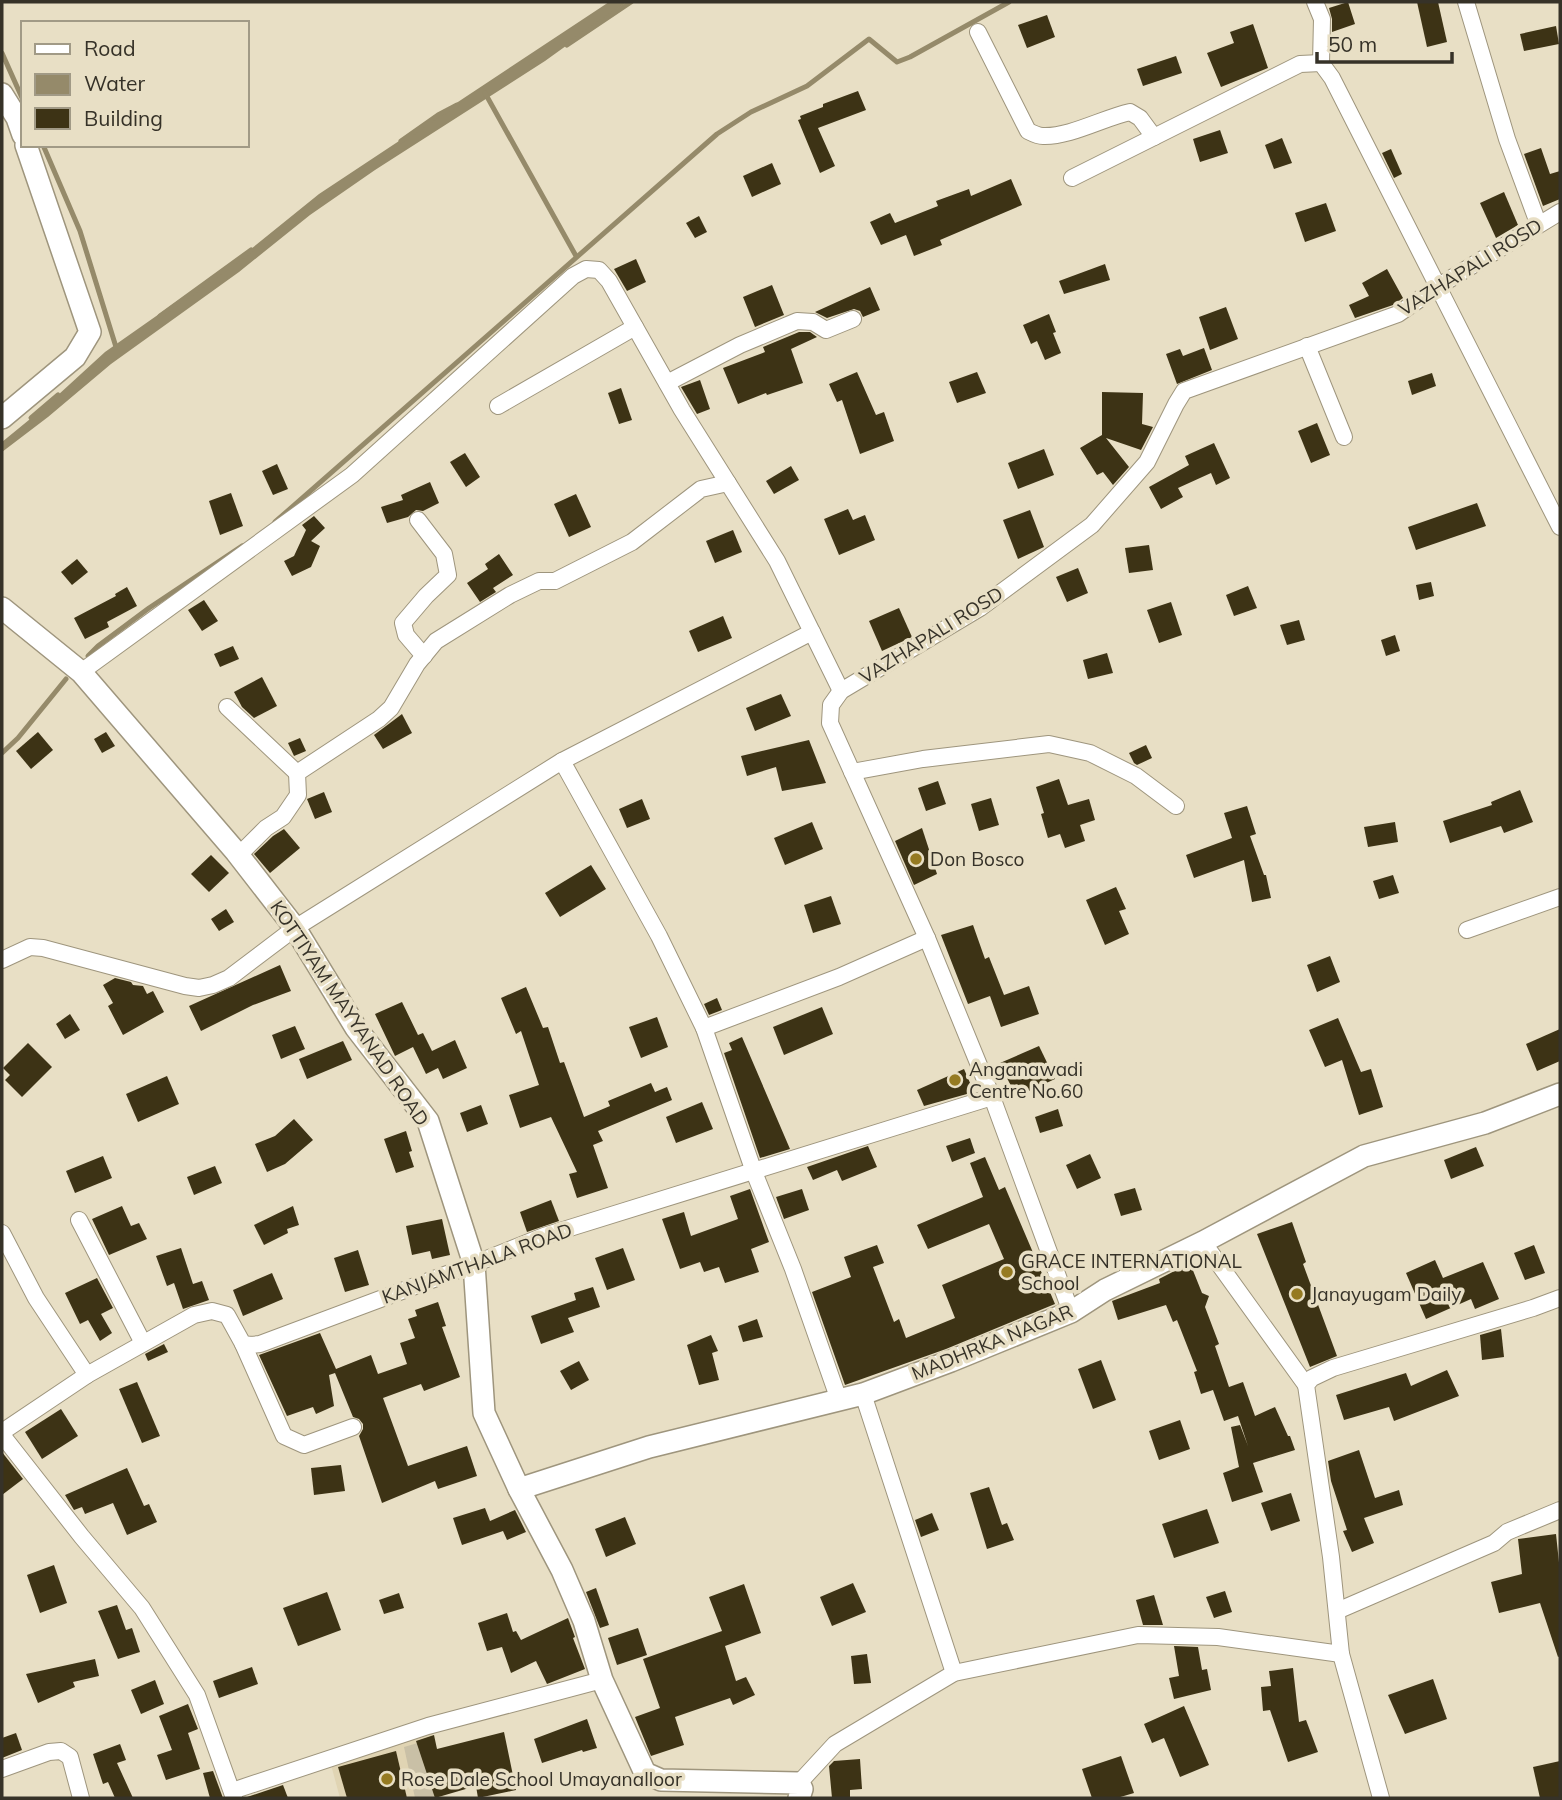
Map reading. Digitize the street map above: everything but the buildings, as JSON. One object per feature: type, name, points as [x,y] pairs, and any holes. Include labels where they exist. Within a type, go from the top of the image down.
[{"type":"street","points":[[1315,2],[1322,19],[1321,63],[1332,78],[1560,527]]},
{"type":"street","points":[[1466,2],[1507,139],[1538,223]]},
{"type":"street","points":[[978,32],[1016,112],[1028,131],[1042,136],[1073,131],[1108,117],[1130,112],[1140,118],[1154,136]]},
{"type":"street","points":[[1072,178],[1300,64],[1321,63]]},
{"type":"street","points":[[2,94],[21,129]]},
{"type":"street","points":[[2,418],[75,357],[90,332],[27,147]]},
{"type":"street","name":"VAZHAPALI ROSD","points":[[1070,1312],[992,1097],[927,939],[830,723],[831,705],[841,691],[980,608],[1092,525],[1147,463],[1184,391],[1398,314],[1538,223],[1560,212]]},
{"type":"street","points":[[81,671],[352,475],[573,276],[586,269],[600,270],[727,483],[777,561],[841,691]]},
{"type":"street","points":[[667,383],[740,345],[797,321],[813,322],[826,330],[853,319]]},
{"type":"street","points":[[498,406],[635,327]]},
{"type":"street","points":[[1307,346],[1344,437]]},
{"type":"street","points":[[297,773],[379,719],[391,708],[436,642],[510,595],[539,581],[555,581],[625,546],[701,489],[727,483]]},
{"type":"street","points":[[418,520],[444,554],[448,575],[403,624],[406,635],[424,656]]},
{"type":"street","name":"KOTTIYAM MAYYANAD ROAD","points":[[2,608],[81,671],[239,855],[295,928],[356,1028],[428,1121],[474,1264],[484,1413],[519,1489],[562,1570],[584,1621],[602,1680],[645,1773],[661,1780],[799,1791]]},
{"type":"street","points":[[2,960],[30,947],[43,948],[199,988],[213,985],[229,978],[295,928],[562,761],[812,632]]},
{"type":"street","points":[[227,707],[297,773],[298,795],[283,817],[266,828],[239,855]]},
{"type":"street","points":[[852,772],[923,758],[1049,744],[1090,753],[1136,776],[1176,806]]},
{"type":"street","points":[[562,761],[659,936],[704,1028],[754,1172],[793,1269],[839,1400]]},
{"type":"street","points":[[1467,930],[1560,897]]},
{"type":"street","points":[[704,1028],[839,977],[927,939]]},
{"type":"street","name":"MADHRKA NAGAR","points":[[519,1489],[649,1447],[863,1394],[1070,1312],[1116,1284],[1203,1242],[1364,1156],[1485,1123],[1560,1094]]},
{"type":"street","name":"KANJAMTHALA ROAD","points":[[243,1344],[251,1346],[273,1340],[544,1236],[992,1097]]},
{"type":"street","points":[[79,1220],[143,1343]]},
{"type":"street","points":[[2,1233],[36,1298],[87,1375]]},
{"type":"street","points":[[1203,1242],[1306,1385],[1341,1654],[1381,1798]]},
{"type":"street","points":[[1306,1385],[1312,1378],[1333,1368],[1560,1298]]},
{"type":"street","points":[[353,1427],[304,1445],[284,1436],[243,1344],[227,1315],[212,1311],[194,1315],[87,1375],[2,1434],[82,1537],[142,1608],[197,1695],[233,1795],[428,1727],[602,1680]]},
{"type":"street","points":[[863,1394],[954,1673]]},
{"type":"street","points":[[1337,1611],[1494,1543],[1507,1532],[1560,1510]]},
{"type":"street","points":[[799,1791],[835,1744],[954,1673],[1138,1635],[1217,1637],[1341,1654]]},
{"type":"street","points":[[2,1769],[49,1752],[61,1751],[69,1757],[81,1798]]},
{"type":"shaded area","name":"Rose Dale School Umayanalloor","points":[[432,1733],[443,1798],[340,1798],[330,1761]]},
{"type":"shaded area","points":[[428,1740],[436,1798],[415,1798],[404,1747]]},
{"type":"water","points":[[609,2],[627,2],[545,61],[310,215],[239,272],[111,364],[2,452],[2,442],[105,352],[246,253],[319,194]]},
{"type":"waterway","points":[[567,45],[631,2]]},
{"type":"waterway","points":[[275,522],[717,134],[751,112],[807,86],[869,39],[897,62],[1009,2]]},
{"type":"waterway","points":[[2,53],[21,96]]},
{"type":"waterway","points":[[485,93],[576,256]]},
{"type":"waterway","points":[[401,141],[457,105]]},
{"type":"waterway","points":[[44,147],[80,231],[116,347]]},
{"type":"waterway","points":[[160,316],[251,250]]},
{"type":"waterway","points":[[31,418],[58,395]]},
{"type":"waterway","points":[[88,656],[149,608],[242,546]]},
{"type":"waterway","points":[[2,753],[18,738],[66,679]]},
{"type":"place","name":"Don Bosco","points":[[916,859]]},
{"type":"place","name":"Anganawadi Centre No.60","points":[[955,1080]]},
{"type":"place","name":"GRACE INTERNATIONAL School","points":[[1007,1272]]},
{"type":"place","name":"Janayugam Daily","points":[[1297,1294]]},
{"type":"place","name":"Rose Dale School Umayanalloor","points":[[387,1779]]}]
